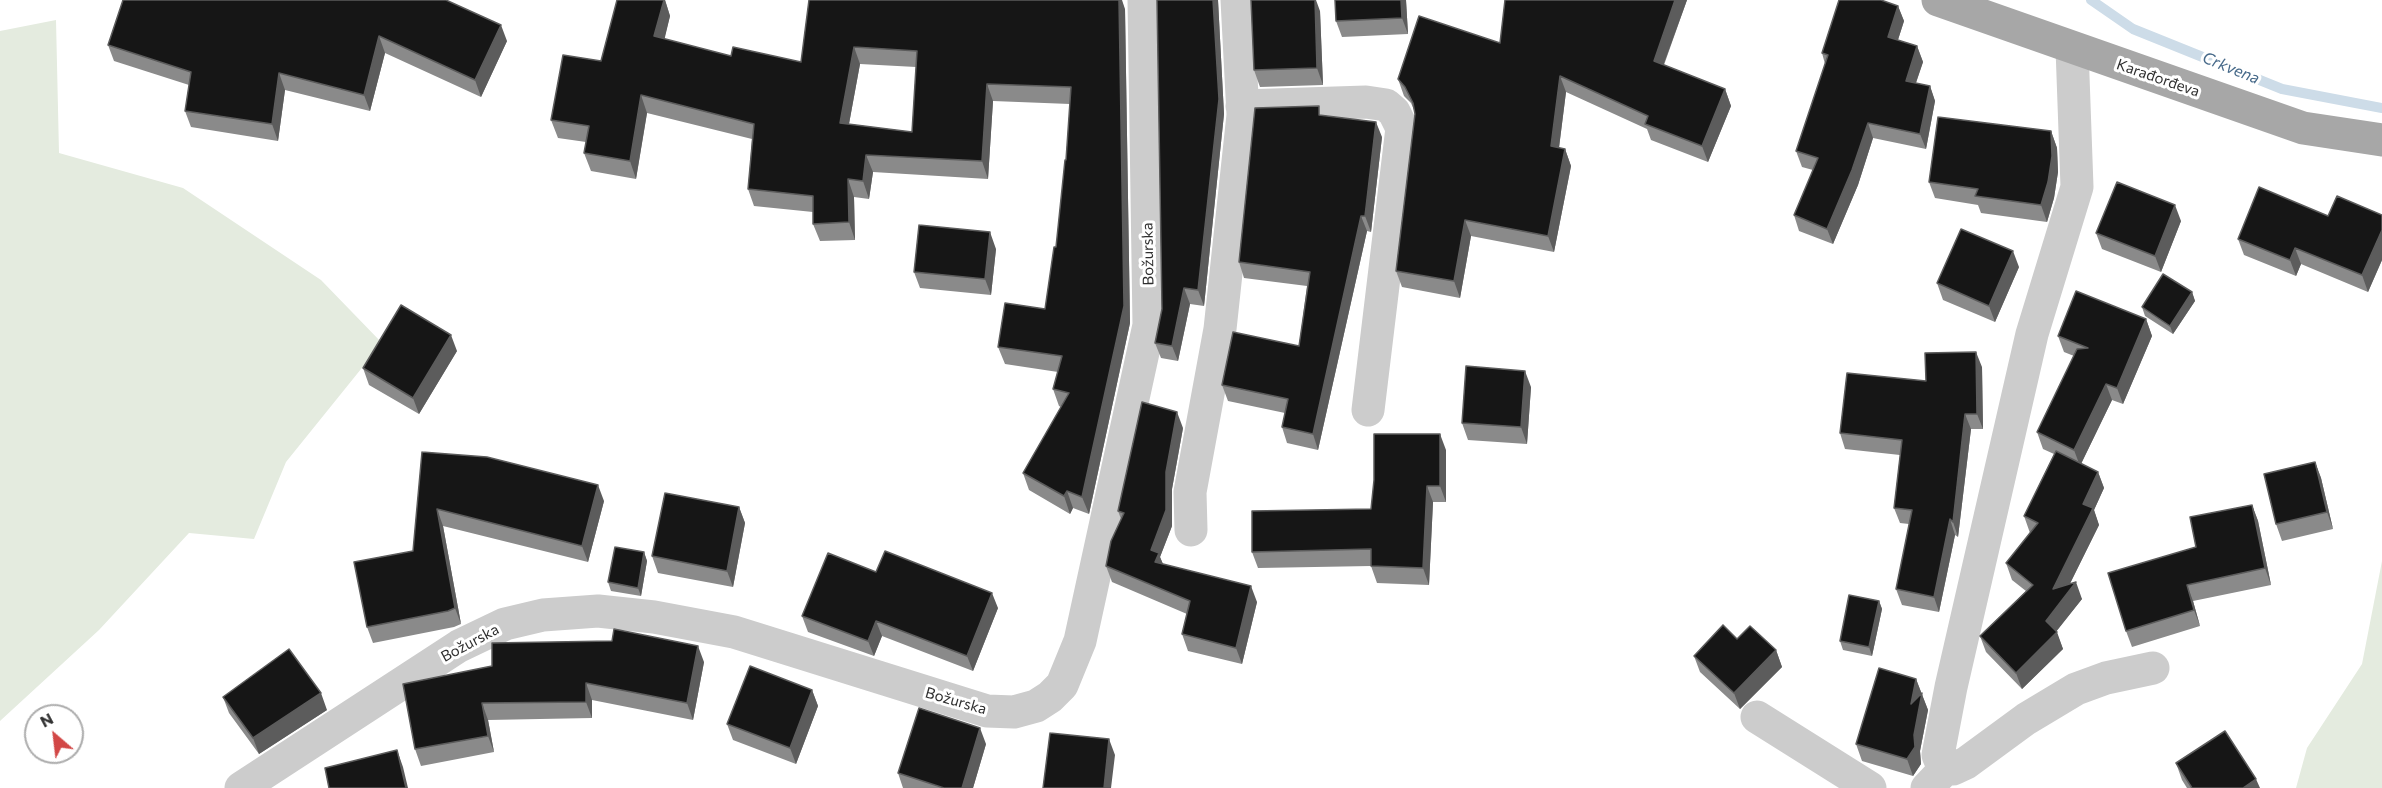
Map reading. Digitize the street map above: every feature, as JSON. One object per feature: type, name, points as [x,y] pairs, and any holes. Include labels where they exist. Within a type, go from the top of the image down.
[{"type":"main road","name":"Karađorđeva","points":[[1938,0],[2303,128],[2382,140]]},
{"type":"street","name":"Božurska","points":[[241,788],[459,646],[505,624],[543,615],[598,611],[654,617],[734,632],[987,711],[1014,712],[1036,706],[1050,698],[1062,685],[1080,641],[1149,326],[1144,0]]},
{"type":"street","points":[[1191,530],[1190,492],[1221,329],[1242,106],[1237,0]]},
{"type":"street","points":[[1937,778],[1941,762],[1938,755],[1951,687],[2032,334],[2076,187],[2072,48]]},
{"type":"street","points":[[1242,106],[1366,102],[1386,105],[1394,112],[1402,128],[1368,410]]},
{"type":"street","points":[[1937,778],[1966,763],[2034,714],[2076,689],[2106,678],[2153,668]]},
{"type":"street","points":[[1757,717],[1870,788]]},
{"type":"shaded area","points":[[56,20],[59,153],[183,188],[321,280],[382,343],[286,462],[254,539],[189,533],[99,630],[0,721],[0,31]]},
{"type":"shaded area","points":[[2382,561],[2382,788],[2296,788],[2307,748],[2362,664]]},
{"type":"building","points":[[123,0],[446,0],[501,25],[475,80],[379,36],[364,95],[279,73],[272,124],[185,111],[191,72],[108,45]]},
{"type":"building","points":[[617,0],[664,0],[654,36],[731,56],[733,47],[801,62],[809,0],[1119,0],[1124,306],[1082,497],[1067,491],[1064,496],[1023,473],[1069,393],[1053,389],[1062,356],[998,347],[1005,303],[1045,309],[1054,247],[1056,247],[1066,160],[1071,87],[987,84],[982,161],[866,155],[863,181],[848,179],[849,222],[813,224],[813,196],[748,189],[754,124],[641,95],[630,161],[584,153],[589,126],[551,120],[563,55],[601,61]],"holes":[[[854,47],[917,51],[912,132],[840,123]]]},
{"type":"building","points":[[1157,0],[1213,0],[1219,99],[1198,290],[1184,288],[1172,346],[1155,343],[1162,309]]},
{"type":"building","points":[[1251,0],[1315,0],[1317,68],[1254,70]]},
{"type":"building","points":[[1335,0],[1401,0],[1402,18],[1336,21]]},
{"type":"building","points":[[1505,0],[1675,0],[1654,61],[1725,89],[1702,146],[1645,124],[1648,116],[1560,76],[1551,146],[1565,149],[1548,236],[1465,220],[1454,281],[1396,271],[1415,114],[1413,103],[1398,79],[1419,16],[1500,43]]},
{"type":"building","points":[[1839,0],[1881,0],[1898,6],[1888,37],[1917,46],[1906,81],[1930,86],[1920,134],[1868,123],[1852,170],[1827,229],[1794,215],[1818,158],[1796,151],[1828,55],[1822,53]]},
{"type":"building","points":[[1319,106],[1319,115],[1376,122],[1365,216],[1361,216],[1313,434],[1282,427],[1288,399],[1222,385],[1233,332],[1299,346],[1310,272],[1239,262],[1255,108]]},
{"type":"building","points":[[1938,117],[2051,131],[2052,156],[2041,205],[1975,196],[1978,189],[1929,182]]},
{"type":"building","points":[[2117,182],[2175,205],[2155,256],[2096,233]]},
{"type":"building","points":[[2259,187],[2328,216],[2337,196],[2382,215],[2382,230],[2362,275],[2295,248],[2290,260],[2238,239]]},
{"type":"building","points":[[919,225],[990,232],[985,279],[914,272]]},
{"type":"building","points":[[1961,229],[2013,251],[1989,306],[1937,283]]},
{"type":"building","points":[[2163,274],[2192,292],[2170,326],[2142,307]]},
{"type":"building","points":[[2076,291],[2146,319],[2117,388],[2106,384],[2074,450],[2037,432],[2077,349],[2088,348],[2058,336]]},
{"type":"building","points":[[401,305],[451,335],[413,398],[363,368]]},
{"type":"building","points":[[1976,352],[1977,414],[1965,414],[1953,522],[1950,519],[1934,597],[1896,589],[1912,510],[1894,508],[1902,440],[1840,433],[1847,373],[1926,381],[1925,353]]},
{"type":"building","points":[[1466,366],[1525,371],[1521,427],[1462,423]]},
{"type":"building","points":[[1142,402],[1177,412],[1166,472],[1166,510],[1151,550],[1159,553],[1155,562],[1251,586],[1236,648],[1182,634],[1190,601],[1106,566],[1111,541],[1124,513],[1118,511]]},
{"type":"building","points":[[1374,434],[1440,434],[1440,486],[1427,486],[1423,568],[1371,566],[1371,549],[1252,552],[1252,511],[1371,509],[1374,480]]},
{"type":"building","points":[[2056,451],[2098,472],[2083,504],[2093,508],[2053,589],[2076,582],[2046,621],[2057,632],[2016,673],[1980,636],[2033,585],[2006,563],[2038,523],[2024,516]]},
{"type":"building","points":[[422,452],[487,457],[598,485],[582,546],[437,509],[455,608],[367,627],[354,562],[413,551]]},
{"type":"building","points":[[2315,462],[2327,512],[2276,524],[2264,474]]},
{"type":"building","points":[[665,493],[739,507],[727,571],[652,556]]},
{"type":"building","points":[[2252,505],[2265,568],[2187,585],[2194,610],[2126,631],[2108,573],[2196,547],[2190,517]]},
{"type":"building","points":[[615,547],[644,552],[638,588],[608,582]]},
{"type":"building","points":[[885,551],[992,593],[967,656],[876,621],[868,641],[802,616],[828,553],[876,572]]},
{"type":"building","points":[[1849,595],[1879,601],[1869,647],[1840,641]]},
{"type":"building","points":[[1723,625],[1737,639],[1750,626],[1776,650],[1734,693],[1694,656]]},
{"type":"building","points":[[614,629],[698,646],[687,703],[586,683],[586,702],[482,703],[488,736],[415,749],[403,684],[492,666],[492,643],[612,641]]},
{"type":"building","points":[[289,649],[321,693],[253,738],[223,697]]},
{"type":"building","points":[[750,666],[812,690],[790,748],[727,724]]},
{"type":"building","points":[[1879,668],[1916,679],[1911,704],[1922,693],[1914,735],[1915,747],[1907,759],[1856,744]]},
{"type":"building","points":[[919,708],[980,728],[962,788],[944,788],[898,773]]},
{"type":"building","points":[[2225,731],[2256,779],[2243,788],[2192,788],[2176,763]]},
{"type":"building","points":[[1050,733],[1109,739],[1104,788],[1043,788]]},
{"type":"building","points":[[397,750],[406,788],[329,788],[325,768]]},
{"type":"waterway","name":"Crkvena","points":[[2091,0],[2133,29],[2282,89],[2382,108]]}]
